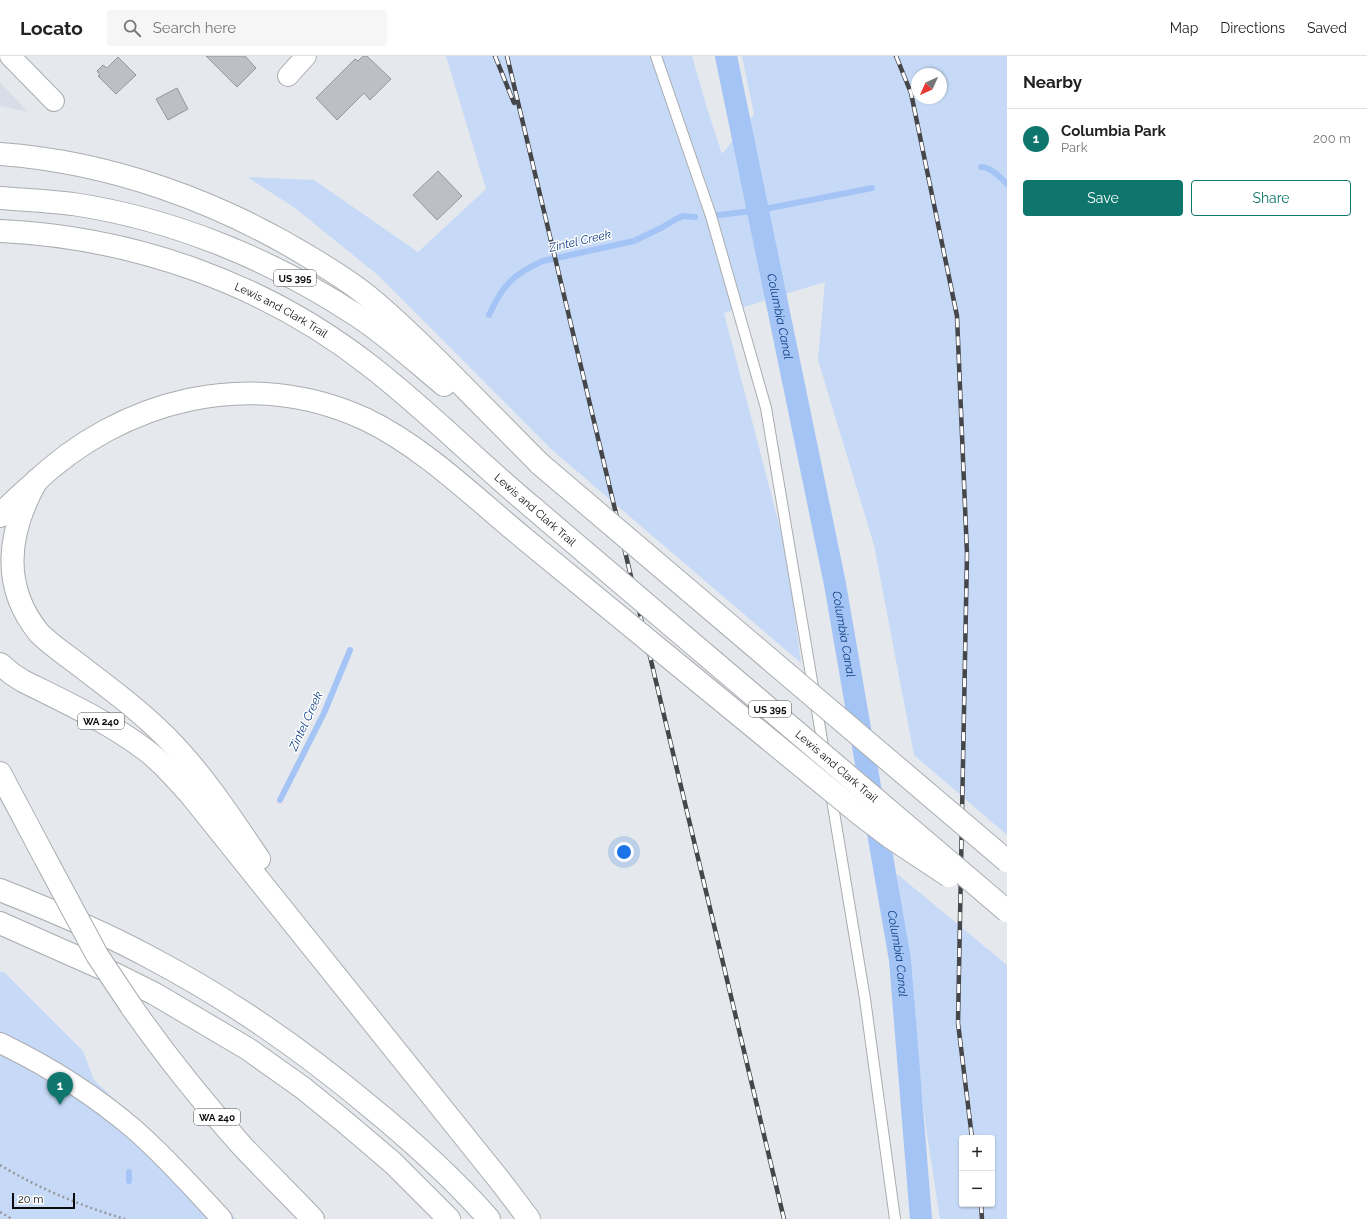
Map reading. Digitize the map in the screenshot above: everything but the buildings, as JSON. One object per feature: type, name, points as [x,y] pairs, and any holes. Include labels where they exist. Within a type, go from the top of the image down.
[{"type":"highway","points":[[0,154],[78,165],[158,186],[231,216],[291,246],[351,284],[376,302],[418,341],[540,464]]},
{"type":"highway","name":"US 395","points":[[0,198],[73,204],[148,220],[220,244],[255,259],[290,276],[357,315],[388,338],[540,464],[1007,861]]},
{"type":"highway","name":"Lewis and Clark Trail","points":[[0,231],[60,236],[96,241],[134,250],[205,273],[241,288],[275,304],[308,323],[369,365],[400,390],[532,507],[1007,911]]},
{"type":"highway","points":[[0,516],[56,463],[84,443],[109,429],[153,409],[176,402],[218,395],[247,394],[280,396],[319,403],[365,419],[410,445],[434,463],[866,819],[920,858],[1007,911]]},
{"type":"highway","points":[[37,480],[21,511],[14,533],[10,557],[10,570],[13,587],[17,600],[25,615],[41,634],[144,717],[165,736],[210,787],[365,1013]]},
{"type":"highway","name":"WA 240","points":[[0,664],[23,681],[102,722],[146,750],[161,763],[190,794],[529,1219]]},
{"type":"highway","name":"WA 240","points":[[0,773],[97,955],[131,1006],[169,1059],[218,1117],[248,1151],[314,1219]]},
{"type":"highway","points":[[0,890],[67,918],[150,957],[221,998],[263,1025],[333,1077],[405,1136],[489,1219]]},
{"type":"highway","points":[[0,923],[115,974],[155,994],[202,1020],[248,1049],[303,1088],[393,1162],[450,1219]]},
{"type":"street","points":[[10,56],[54,101]]},
{"type":"street","points":[[288,76],[306,56]]},
{"type":"street","points":[[0,1043],[23,1054],[68,1081],[117,1116],[153,1147],[222,1219]]},
{"type":"lane","points":[[656,56],[711,216],[766,408],[865,999],[895,1219]]},
{"type":"path","points":[[0,1165],[40,1188],[66,1199],[125,1219]]},
{"type":"path","points":[[0,1212],[12,1219]]},
{"type":"shaded area","points":[[446,56],[692,56],[722,154],[754,114],[742,56],[1007,56],[1007,835],[914,755],[874,545],[818,360],[825,282],[724,313],[787,555],[801,663],[551,449],[379,276],[295,208],[247,177],[314,180],[418,252],[486,189]]},
{"type":"shaded area","points":[[0,82],[28,112],[0,106]]},
{"type":"shaded area","points":[[897,874],[1007,965],[1007,1219],[940,1219],[926,1128]]},
{"type":"shaded area","points":[[0,971],[5,973],[83,1051],[94,1080],[174,1156],[236,1219],[0,1219]]},
{"type":"waterway","name":"Columbia Canal","points":[[726,56],[835,584],[900,960],[921,1219]]},
{"type":"waterway","name":"Zintel Creek","points":[[981,167],[985,167],[992,171],[1007,184]]},
{"type":"waterway","name":"Zintel Creek","points":[[711,216],[760,210],[872,188]]},
{"type":"waterway","name":"Zintel Creek","points":[[489,315],[504,288],[516,276],[543,261],[634,241],[683,216],[695,217]]},
{"type":"waterway","name":"Zintel Creek","points":[[280,800],[324,713],[350,650]]},
{"type":"waterway","name":"Zintel Creek","points":[[129,1172],[129,1181]]},
{"type":"railway","points":[[495,56],[514,103]]},
{"type":"railway","points":[[507,56],[784,1219]]},
{"type":"railway","points":[[896,56],[911,93],[957,316],[967,554],[958,1023],[972,1135]]},
{"type":"railway","points":[[981,1207],[982,1219]]},
{"type":"place","name":"Columbia Park","points":[[60,1105]]}]
